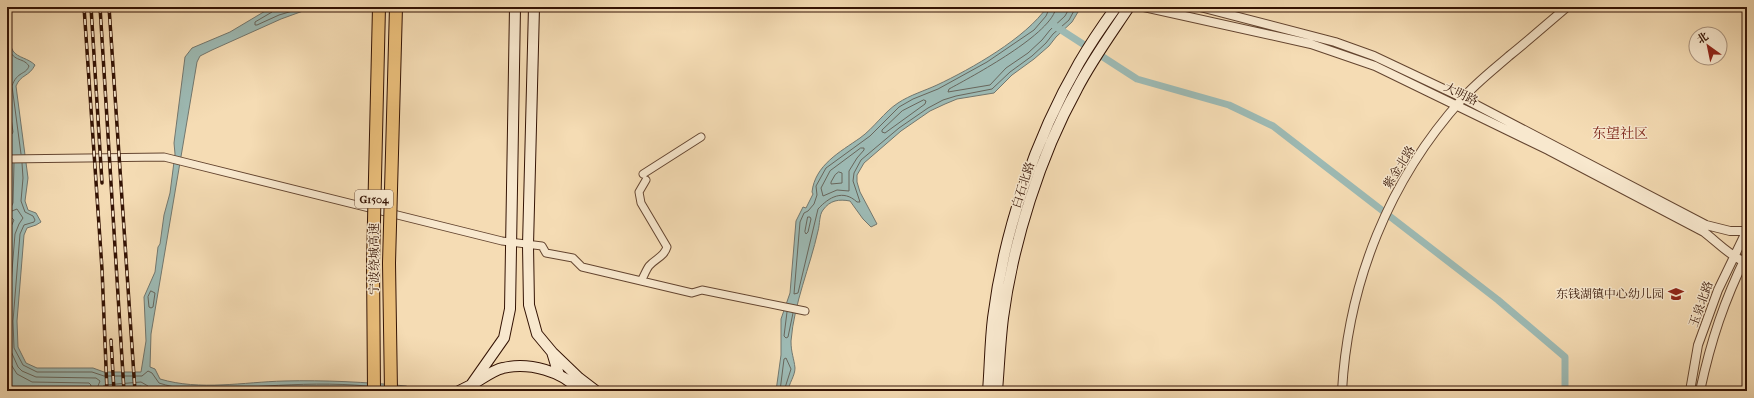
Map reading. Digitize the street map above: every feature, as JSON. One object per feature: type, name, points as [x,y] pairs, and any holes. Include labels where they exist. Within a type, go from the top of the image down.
[{"type":"highway","name":"宁波绕城高速","points":[[374,391],[373,263],[379,7]]},
{"type":"highway","name":"宁波绕城高速","points":[[391,391],[389,263],[396,7]]},
{"type":"main road","points":[[469,388],[504,338],[510,309],[515,7]]},
{"type":"main road","points":[[534,7],[528,245],[530,305],[537,334],[552,352],[579,378],[596,391]]},
{"type":"main road","name":"白石北路","points":[[988,391],[993,318],[1009,236],[1020,201],[1040,146],[1063,93],[1094,38],[1116,7]]},
{"type":"main road","name":"白石北路","points":[[997,391],[1003,318],[1010,280],[1023,227],[1039,174],[1050,145],[1076,90],[1088,68],[1129,7]]},
{"type":"main road","points":[[552,352],[559,375]]},
{"type":"main road","points":[[459,391],[469,388],[502,368],[531,366],[559,375],[580,391]]},
{"type":"street","name":"大明路","points":[[1144,7],[1311,44],[1375,66],[1548,150],[1704,232],[1721,245],[1733,257],[1745,258]]},
{"type":"street","name":"大明路","points":[[1200,7],[1335,42],[1374,56],[1462,98],[1706,225],[1730,231],[1747,231]]},
{"type":"street","name":"紫金北路","points":[[1342,391],[1344,356],[1363,270],[1395,195],[1415,161],[1462,98],[1567,7]]},
{"type":"street","points":[[642,281],[647,268],[654,261],[665,254],[667,247],[641,202],[639,192],[644,177],[701,137]]},
{"type":"street","points":[[7,159],[25,160],[164,157],[510,243],[542,246],[546,253],[573,258],[582,267],[692,293],[702,290],[802,310]]},
{"type":"street","name":"玉泉北路","points":[[1690,391],[1698,345],[1718,290],[1747,231]]},
{"type":"street","name":"玉泉北路","points":[[1700,391],[1708,352],[1717,323],[1745,258]]},
{"type":"water","points":[[7,7],[9,17],[9,41],[13,51],[20,57],[35,65],[30,72],[20,79],[16,86],[28,178],[25,201],[28,210],[36,213],[41,222],[27,228],[24,235],[17,321],[18,347],[26,363],[37,368],[93,368],[104,372],[141,372],[146,341],[144,297],[155,272],[164,215],[170,193],[175,154],[174,143],[185,57],[192,48],[230,32],[272,7],[314,7],[281,19],[212,50],[200,56],[197,62],[151,334],[150,367],[155,369],[160,379],[191,385],[222,385],[284,381],[330,381],[406,386],[411,388],[413,391],[148,391],[141,386],[105,389],[103,391],[7,391],[7,241],[10,160],[7,134]]},
{"type":"water","points":[[1047,7],[1081,7],[1072,22],[1049,46],[1012,75],[994,93],[957,99],[930,111],[901,131],[864,163],[857,175],[857,182],[860,192],[877,224],[871,227],[850,201],[842,200],[832,202],[823,210],[815,245],[795,313],[791,341],[795,368],[794,374],[788,391],[776,391],[781,355],[781,319],[790,293],[796,221],[803,207],[806,208],[813,194],[814,183],[818,174],[830,160],[865,134],[898,103],[937,85],[997,52],[1026,30],[1038,19]]},
{"type":"waterway","points":[[1055,26],[1137,79],[1229,105],[1273,126],[1498,300],[1565,357],[1565,391]]},
{"type":"railway","points":[[84,7],[102,269],[107,391]]},
{"type":"railway","points":[[91,7],[102,183]]},
{"type":"railway","points":[[100,7],[124,391]]},
{"type":"railway","points":[[109,7],[135,391]]},
{"type":"railway","points":[[111,340],[114,391]]},
{"type":"place","name":"东钱湖镇中心幼儿园","points":[[1676,294]]},
{"type":"district","name":"东望社区","points":[[1620,133]]}]
